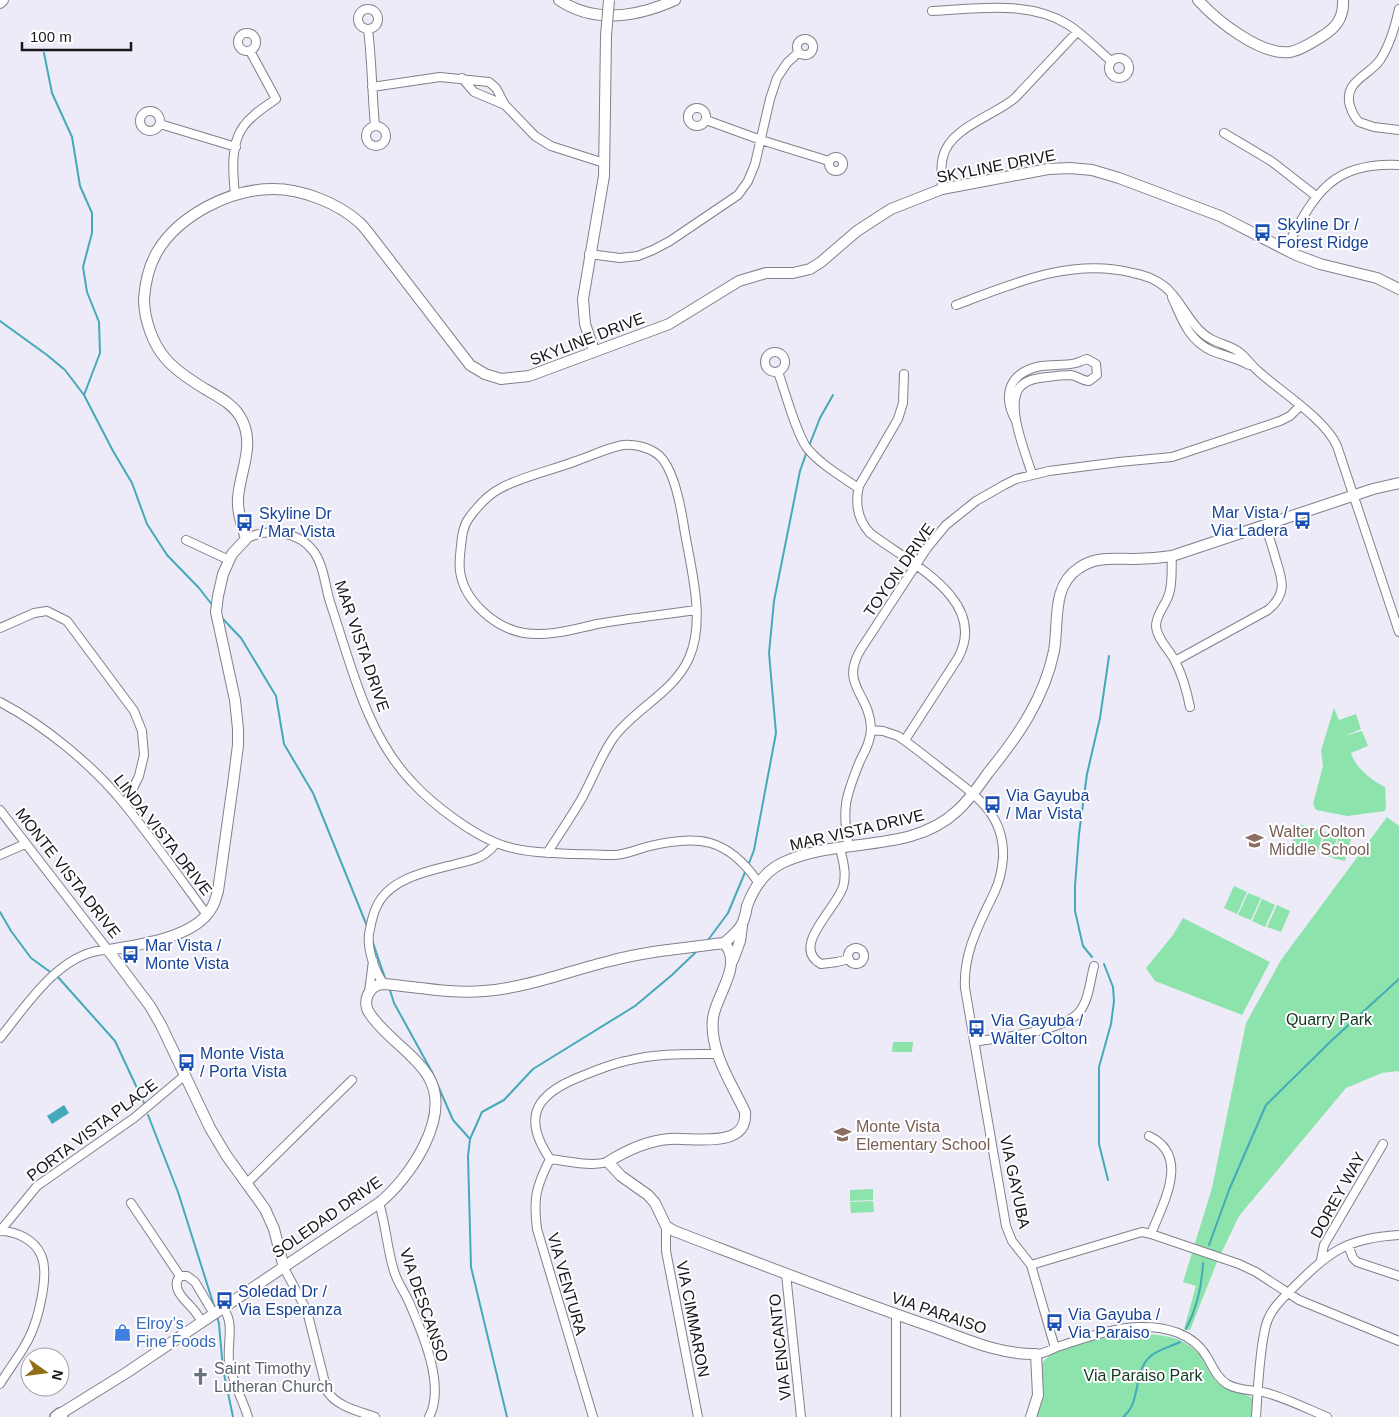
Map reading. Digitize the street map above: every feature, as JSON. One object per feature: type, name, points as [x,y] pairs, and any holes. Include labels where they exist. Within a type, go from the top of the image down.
[{"type":"street","points":[[0,3],[3,0]]},
{"type":"street","points":[[559,0],[583,11],[621,16],[654,9],[675,0]]},
{"type":"street","points":[[594,351],[585,324],[583,310],[584,286],[601,194],[604,163],[608,0]]},
{"type":"street","points":[[1198,0],[1218,20],[1241,36],[1279,52],[1299,49],[1332,30],[1341,16],[1343,0]]},
{"type":"street","points":[[932,11],[1021,8],[1034,10],[1050,16],[1077,32],[1111,61]]},
{"type":"street","points":[[1399,9],[1396,30],[1380,60],[1353,84],[1348,97],[1352,112],[1359,122],[1374,127],[1399,130]]},
{"type":"street","points":[[368,29],[376,126]]},
{"type":"street","points":[[942,189],[943,156],[948,144],[963,130],[1007,105],[1077,32]]},
{"type":"street","points":[[235,195],[233,171],[236,147],[243,127],[276,99],[250,51]]},
{"type":"street","points":[[589,254],[620,258],[638,256],[653,250],[686,231],[738,195],[752,174],[776,78],[787,63],[799,52]]},
{"type":"street","points":[[372,87],[440,77],[481,80],[493,84],[505,105],[527,129],[542,141],[572,154],[604,163]]},
{"type":"street","points":[[462,78],[474,92],[505,105]]},
{"type":"street","points":[[706,120],[761,140],[829,161]]},
{"type":"street","points":[[160,124],[236,147]]},
{"type":"street","points":[[1224,133],[1271,161],[1316,196]]},
{"type":"street","points":[[1285,250],[1316,196],[1337,178],[1352,170],[1375,165],[1399,165]]},
{"type":"street","name":"SKYLINE DRIVE","points":[[246,539],[238,509],[248,447],[246,428],[238,412],[166,360],[152,334],[144,301],[150,271],[162,245],[194,214],[235,195],[272,189],[293,191],[337,207],[359,223],[414,290],[462,357],[470,365],[485,374],[501,378],[530,376],[669,324],[739,281],[766,273],[793,273],[810,269],[857,231],[891,209],[942,189],[1048,169],[1092,170],[1118,178],[1220,216],[1285,250],[1320,264],[1377,278],[1399,288]]},
{"type":"street","points":[[956,305],[1031,278],[1091,268],[1113,269],[1138,274],[1156,281],[1176,297],[1204,334],[1214,341],[1239,352],[1257,370],[1327,429],[1334,439],[1399,632]]},
{"type":"street","points":[[1016,421],[1015,397],[1023,384],[1038,378],[1069,375],[1089,381],[1096,378],[1096,364],[1091,360],[1087,360],[1075,364],[1035,368],[1023,372],[1013,381],[1008,394],[1010,408],[1016,421],[1032,474]]},
{"type":"street","points":[[778,372],[800,434],[807,448],[823,463],[858,488]]},
{"type":"street","points":[[904,374],[902,403],[898,419],[858,488],[859,513],[864,528],[938,581],[950,594],[964,620],[966,634],[962,651],[958,658],[904,740]]},
{"type":"street","name":"TOYON DRIVE","points":[[849,959],[821,964],[813,958],[809,949],[811,938],[842,888],[845,874],[844,822],[846,800],[867,746],[871,730],[866,707],[853,680],[852,668],[927,548],[955,516],[976,501],[1004,485],[1032,474],[1172,457],[1280,421],[1290,416],[1300,406]]},
{"type":"street","points":[[547,853],[582,798],[614,737],[669,684],[686,664],[694,640],[696,610],[682,513],[674,483],[665,461],[650,450],[636,446],[622,446],[502,488],[487,498],[470,516],[464,527],[460,555],[460,570],[464,583],[484,614],[514,630],[536,634],[557,632],[597,624],[696,610]]},
{"type":"street","name":"MAR VISTA DRIVE","points":[[246,539],[256,534],[279,532],[299,539],[313,550],[320,564],[326,591],[364,707],[386,750],[397,766],[427,797],[445,812],[496,843],[514,849],[547,853],[628,854],[645,848],[676,842],[705,842],[719,846],[735,856],[747,867],[758,882],[771,869],[790,860],[902,838],[928,830],[946,821],[955,813],[973,794],[1025,723],[1039,696],[1054,650],[1061,590],[1071,574],[1079,568],[1100,559],[1172,556],[1354,495],[1399,483]]},
{"type":"street","points":[[1176,661],[1268,610],[1277,601],[1282,590],[1282,575],[1265,525]]},
{"type":"street","points":[[0,1038],[57,971],[70,962],[90,952],[161,939],[192,926],[207,915],[215,902],[238,745],[235,700],[216,612],[220,584],[229,560],[235,550],[246,539]]},
{"type":"street","points":[[186,540],[229,560]]},
{"type":"street","points":[[1172,556],[1171,588],[1167,601],[1159,613],[1156,626],[1160,638],[1176,661],[1185,684],[1190,707]]},
{"type":"street","points":[[0,628],[34,613],[47,611],[67,621],[134,711],[142,730],[144,755],[139,776],[125,805]]},
{"type":"street","name":"LINDA VISTA DRIVE","points":[[0,702],[24,715],[53,736],[99,777],[125,805],[207,915]]},
{"type":"street","name":"VIA GAYUBA","points":[[871,730],[889,732],[904,740],[973,794],[985,805],[995,819],[1001,837],[1003,853],[999,883],[972,942],[966,963],[964,981],[1006,1226],[1012,1241],[1031,1265],[1055,1348]]},
{"type":"street","name":"MONTE VISTA DRIVE","points":[[0,810],[150,1006],[218,1142],[270,1219],[284,1268]]},
{"type":"street","points":[[384,984],[373,959],[369,940],[372,918],[376,907],[391,889],[416,874],[475,859],[486,854],[496,843]]},
{"type":"street","points":[[0,855],[25,844]]},
{"type":"street","points":[[718,1054],[669,1054],[627,1060],[557,1087],[548,1093],[536,1110],[535,1119],[538,1138],[550,1159],[602,1164],[641,1145],[668,1140],[721,1139],[730,1137],[742,1128],[746,1112],[718,1054],[713,1033],[713,1021],[740,941],[742,924],[751,896],[758,882]]},
{"type":"street","points":[[369,992],[376,986],[384,984],[442,991],[483,992],[505,988],[636,955],[675,948],[724,943],[742,924]]},
{"type":"street","points":[[724,943],[731,952],[732,963]]},
{"type":"street","points":[[369,992],[373,959]]},
{"type":"street","points":[[974,1042],[1050,1028],[1071,1020],[1083,1006],[1094,966]]},
{"type":"street","name":"SOLEDAD DRIVE","points":[[59,1416],[284,1268],[378,1203],[398,1185],[411,1168],[419,1155],[429,1131],[435,1101],[432,1082],[368,1011],[366,999],[369,992]]},
{"type":"street","name":"PORTA VISTA PLACE","points":[[0,1231],[28,1196],[47,1178],[134,1118],[184,1076]]},
{"type":"street","points":[[247,1184],[352,1080]]},
{"type":"street","points":[[1150,1136],[1166,1148],[1171,1162],[1172,1176],[1151,1234]]},
{"type":"street","name":"DOREY WAY","points":[[1321,1260],[1324,1245],[1382,1144]]},
{"type":"street","name":"VIA VENTURA","points":[[550,1159],[536,1194],[537,1229],[593,1417]]},
{"type":"street","points":[[608,1162],[621,1176],[648,1195],[666,1226]]},
{"type":"street","points":[[131,1203],[180,1276],[191,1279],[199,1286],[202,1294],[230,1321],[228,1353],[230,1367],[248,1417]]},
{"type":"street","name":"VIA DESCANSO","points":[[378,1203],[394,1272],[420,1329],[433,1372],[434,1393],[429,1417]]},
{"type":"street","name":"VIA PARAISO","points":[[666,1226],[786,1274],[896,1315],[1001,1351],[1020,1354],[1041,1354],[1116,1330],[1139,1327],[1166,1329],[1187,1336],[1198,1344],[1217,1375],[1227,1384],[1236,1388],[1272,1395],[1328,1417]]},
{"type":"street","name":"VIA CIMMARON","points":[[666,1226],[666,1252],[698,1417]]},
{"type":"street","points":[[0,1231],[17,1234],[32,1243],[41,1255],[44,1267],[43,1287],[38,1312],[29,1337],[0,1384]]},
{"type":"street","points":[[1031,1265],[1142,1232],[1240,1264],[1256,1272],[1299,1300],[1399,1340]]},
{"type":"street","points":[[1256,1417],[1266,1324],[1271,1312],[1288,1292],[1321,1260],[1348,1245],[1371,1238],[1399,1235]]},
{"type":"street","points":[[1348,1245],[1353,1258],[1357,1262],[1399,1276]]},
{"type":"street","points":[[284,1268],[307,1311],[327,1391],[340,1403],[375,1417]]},
{"type":"street","name":"VIA ENCANTO","points":[[786,1274],[801,1417]]},
{"type":"street","points":[[180,1276],[177,1280],[178,1289],[183,1299],[202,1322]]},
{"type":"street","points":[[188,1304],[199,1303],[202,1294]]},
{"type":"street","points":[[896,1315],[896,1417]]},
{"type":"street","points":[[1031,1417],[1038,1395],[1036,1354]]},
{"type":"green space","points":[[1334,708],[1339,720],[1356,714],[1361,729],[1345,736],[1362,731],[1368,746],[1351,753],[1356,763],[1365,773],[1385,787],[1385,811],[1347,816],[1316,810],[1313,804],[1323,766],[1321,751]]},
{"type":"green space","name":"Quarry Park","points":[[1387,817],[1399,826],[1399,1071],[1382,1073],[1346,1088],[1239,1216],[1217,1262],[1190,1330],[1184,1329],[1196,1286],[1183,1282],[1212,1188],[1246,1023],[1281,960]]},
{"type":"green space","points":[[1298,824],[1310,827],[1303,850],[1291,846]]},
{"type":"green space","points":[[1312,828],[1324,831],[1317,854],[1305,850]]},
{"type":"green space","points":[[1325,832],[1338,835],[1331,857],[1319,854]]},
{"type":"green space","points":[[1339,836],[1351,839],[1345,861],[1332,858]]},
{"type":"green space","points":[[1234,886],[1247,892],[1237,914],[1224,908]]},
{"type":"green space","points":[[1248,893],[1261,898],[1251,920],[1238,915]]},
{"type":"green space","points":[[1262,899],[1275,905],[1265,927],[1252,921]]},
{"type":"green space","points":[[1277,905],[1290,911],[1281,932],[1267,927]]},
{"type":"green space","points":[[1183,918],[1270,962],[1242,1015],[1155,981],[1146,968],[1173,935]]},
{"type":"green space","points":[[893,1042],[913,1042],[912,1052],[892,1052]]},
{"type":"green space","points":[[873,1189],[873,1200],[850,1201],[850,1190]]},
{"type":"green space","points":[[873,1201],[874,1212],[851,1213],[850,1202]]},
{"type":"green space","name":"Via Paraiso Park","points":[[1131,1334],[1160,1335],[1187,1344],[1201,1357],[1220,1385],[1228,1390],[1252,1398],[1253,1417],[1033,1417],[1042,1399],[1041,1368],[1047,1359],[1055,1353],[1082,1343]]},
{"type":"water","points":[[64,1105],[69,1113],[52,1124],[47,1116]]},
{"type":"waterway","points":[[44,53],[52,93],[72,137],[80,186],[92,213],[92,233],[83,267],[87,292],[99,322],[100,353],[84,395]]},
{"type":"waterway","points":[[0,321],[65,370],[84,395],[132,483],[147,524],[167,555],[199,588],[213,606]]},
{"type":"waterway","points":[[809,446],[820,418],[833,395]]},
{"type":"waterway","points":[[748,866],[754,850],[776,733],[769,653],[774,601],[800,471],[807,451]]},
{"type":"waterway","points":[[222,618],[241,638],[276,696],[284,744],[313,793],[367,926]]},
{"type":"waterway","points":[[1092,957],[1083,946],[1075,911],[1075,886],[1079,834],[1087,774],[1100,718],[1109,656]]},
{"type":"waterway","points":[[708,940],[728,913],[746,870]]},
{"type":"waterway","points":[[0,912],[31,958],[53,974]]},
{"type":"waterway","points":[[372,940],[386,981]]},
{"type":"waterway","points":[[507,1417],[471,1267],[468,1156],[470,1139],[482,1112],[504,1100],[533,1069],[635,1006],[697,951]]},
{"type":"waterway","points":[[1104,964],[1113,987],[1114,1001],[1111,1024],[1099,1067],[1099,1144],[1108,1180]]},
{"type":"waterway","points":[[57,976],[115,1041],[144,1103]]},
{"type":"waterway","points":[[1209,1245],[1229,1190],[1266,1105],[1330,1042],[1399,979]]},
{"type":"waterway","points":[[389,987],[394,1003],[432,1072],[453,1120],[470,1139]]},
{"type":"waterway","points":[[148,1115],[178,1192],[215,1309]]},
{"type":"waterway","points":[[1186,1329],[1198,1297],[1203,1263]]},
{"type":"waterway","points":[[217,1316],[223,1369],[233,1417]]},
{"type":"waterway","points":[[1123,1417],[1133,1404],[1139,1378],[1146,1361],[1162,1349],[1180,1342]]},
{"type":"place","name":"Skyline Dr / Forest Ridge","points":[[1263,233]]},
{"type":"place","name":"Mar Vista / Via Ladera","points":[[1302,521]]},
{"type":"place","name":"Skyline Dr / Mar Vista","points":[[245,522]]},
{"type":"place","name":"Via Gayuba / Mar Vista","points":[[992,804]]},
{"type":"place","name":"Walter Colton Middle School","points":[[1255,840]]},
{"type":"place","name":"Mar Vista / Monte Vista","points":[[131,954]]},
{"type":"place","name":"Via Gayuba / Walter Colton","points":[[977,1029]]},
{"type":"place","name":"Monte Vista / Porta Vista","points":[[186,1062]]},
{"type":"place","name":"Monte Vista Elementary School","points":[[842,1135]]},
{"type":"place","name":"Soledad Dr / Via Esperanza","points":[[224,1300]]},
{"type":"place","name":"Via Gayuba / Via Paraiso","points":[[1054,1323]]},
{"type":"place","name":"Elroy’s Fine Foods","points":[[122,1332]]},
{"type":"place","name":"Saint Timothy Lutheran Church","points":[[200,1377]]}]
